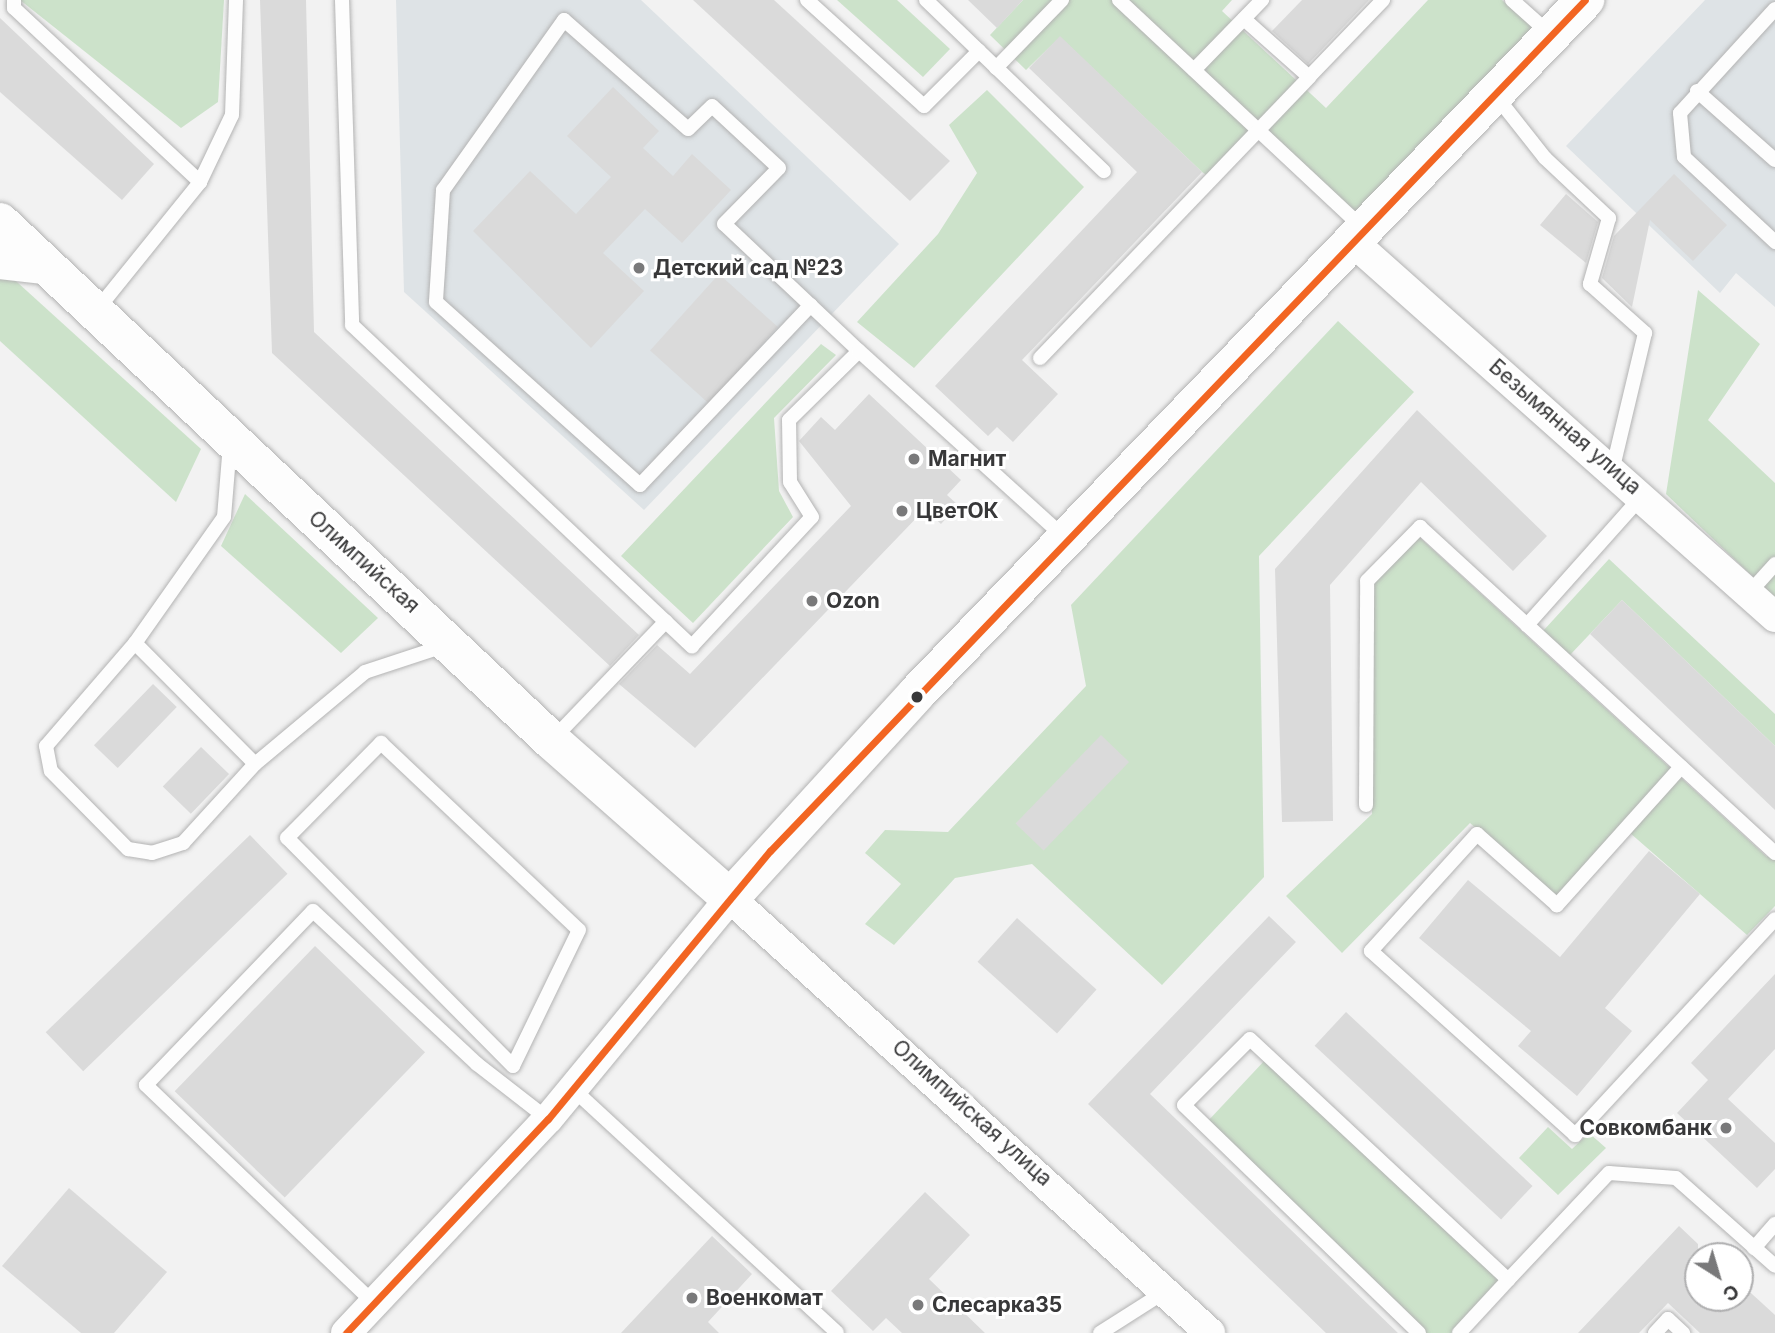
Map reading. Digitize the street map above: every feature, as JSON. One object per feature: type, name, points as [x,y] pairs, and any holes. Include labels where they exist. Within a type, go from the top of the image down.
[{"type":"main road","points":[[730,898],[1066,539],[1585,0]]},
{"type":"main road","name":"Олимпийская","points":[[0,222],[453,643],[552,741],[730,898]]},
{"type":"street","name":"Безымянная улица","points":[[1358,235],[1775,617]]},
{"type":"street","points":[[0,264],[51,270]]},
{"type":"street","points":[[346,1333],[548,1119],[730,898]]},
{"type":"street","name":"Олимпийская улица","points":[[730,898],[1210,1333]]},
{"type":"lane","points":[[14,0],[14,8],[200,182]]},
{"type":"lane","points":[[96,311],[200,182],[232,115],[236,0]]},
{"type":"lane","points":[[342,0],[352,325],[692,646],[813,517],[790,482],[789,420],[859,351]]},
{"type":"lane","points":[[807,0],[924,106],[979,51]]},
{"type":"lane","points":[[926,0],[1104,171]]},
{"type":"lane","points":[[996,68],[1062,0]]},
{"type":"lane","points":[[1119,0],[1256,130],[1358,235]]},
{"type":"lane","points":[[1194,70],[1262,0]]},
{"type":"lane","points":[[1040,358],[1383,0]]},
{"type":"lane","points":[[1512,0],[1551,35]]},
{"type":"lane","points":[[1775,9],[1679,113],[1684,157],[1775,242]]},
{"type":"lane","points":[[1244,19],[1309,78]]},
{"type":"lane","points":[[811,305],[640,485],[436,302],[443,190],[564,20],[688,129],[712,106],[779,168],[724,224],[1066,539]]},
{"type":"lane","points":[[1697,91],[1775,160]]},
{"type":"lane","points":[[1495,94],[1545,158],[1609,218],[1590,284],[1645,333],[1613,467]]},
{"type":"lane","points":[[231,439],[224,517],[135,643],[60,726],[44,755],[51,771],[128,849],[152,853],[183,843],[255,764],[365,672],[453,643]]},
{"type":"lane","points":[[1527,625],[1643,495]]},
{"type":"lane","points":[[1366,805],[1367,581],[1420,527],[1775,853]]},
{"type":"lane","points":[[1749,593],[1775,564]]},
{"type":"lane","points":[[552,741],[666,621]]},
{"type":"lane","points":[[135,643],[255,764]]},
{"type":"lane","points":[[381,743],[579,930],[513,1066],[288,838],[381,743]]},
{"type":"lane","points":[[1681,767],[1557,905],[1477,834],[1371,951],[1575,1135],[1775,919]]},
{"type":"lane","points":[[375,1304],[146,1085],[313,911],[477,1064],[548,1119]]},
{"type":"lane","points":[[1419,1333],[1184,1105],[1250,1039],[1508,1280]]},
{"type":"lane","points":[[573,1089],[837,1333]]},
{"type":"lane","points":[[1459,1333],[1609,1173],[1676,1178],[1747,1242]]},
{"type":"lane","points":[[1775,1224],[1754,1248],[1775,1266]]},
{"type":"lane","points":[[1100,1333],[1166,1291]]},
{"type":"lane","points":[[1656,1333],[1668,1319],[1684,1333]]},
{"type":"shaded area","name":"Детский сад №23","points":[[396,0],[641,0],[899,244],[644,510],[404,292]]},
{"type":"shaded area","points":[[1705,0],[1775,0],[1775,307],[1736,273],[1720,293],[1566,146]]},
{"type":"green space","points":[[20,0],[224,0],[218,102],[181,128]]},
{"type":"green space","points":[[837,0],[897,0],[950,49],[923,77]]},
{"type":"green space","points":[[1023,0],[1232,0],[1222,11],[1326,108],[1428,0],[1502,0],[1538,32],[1362,219],[1257,125],[1208,176],[1060,37],[1026,70],[990,35]]},
{"type":"green space","points":[[987,90],[1084,187],[914,368],[857,322],[938,234],[977,173],[949,125]]},
{"type":"green space","points":[[6,272],[201,449],[176,502],[0,341],[0,276]]},
{"type":"green space","points":[[1698,290],[1760,344],[1708,420],[1775,483],[1775,598],[1666,494]]},
{"type":"green space","points":[[1338,321],[1414,392],[1259,556],[1264,877],[1162,985],[1032,864],[955,878],[894,945],[865,924],[901,884],[865,853],[885,830],[948,832],[1086,686],[1071,605]]},
{"type":"green space","points":[[821,344],[836,355],[774,418],[779,491],[793,517],[693,623],[621,556]]},
{"type":"green space","points":[[245,494],[378,618],[341,653],[221,546]]},
{"type":"green space","points":[[1418,536],[1767,857],[1775,849],[1775,906],[1747,935],[1622,826],[1558,899],[1470,823],[1342,953],[1286,896],[1372,814],[1372,584]]},
{"type":"green space","points":[[1609,559],[1775,714],[1775,746],[1622,600],[1570,655],[1543,631]]},
{"type":"green space","points":[[1266,1059],[1502,1281],[1453,1333],[1426,1333],[1207,1122]]},
{"type":"green space","points":[[1548,1127],[1572,1149],[1589,1133],[1606,1148],[1558,1195],[1519,1158]]},
{"type":"building","points":[[260,0],[306,0],[314,332],[639,635],[610,666],[272,353]]},
{"type":"building","points":[[693,0],[774,0],[950,161],[910,201]]},
{"type":"building","points":[[968,0],[1023,0],[997,28]]},
{"type":"building","points":[[1302,0],[1369,0],[1308,64],[1272,31]]},
{"type":"building","points":[[0,18],[154,164],[122,200],[0,92]]},
{"type":"building","points":[[1060,36],[1202,172],[1022,360],[1058,394],[1013,442],[997,427],[988,436],[935,386],[1137,172],[1029,68]]},
{"type":"building","points":[[613,87],[659,131],[643,148],[673,176],[692,154],[731,190],[682,243],[645,209],[603,253],[644,291],[591,348],[473,231],[530,171],[576,214],[611,177],[567,136]]},
{"type":"building","points":[[1674,174],[1727,225],[1693,261],[1650,220],[1632,307],[1602,278],[1614,236]]},
{"type":"building","points":[[1566,194],[1598,222],[1586,263],[1540,225]]},
{"type":"building","points":[[719,274],[778,327],[709,403],[650,351]]},
{"type":"building","points":[[869,394],[961,480],[947,495],[958,505],[941,524],[925,509],[695,748],[619,684],[657,645],[690,674],[851,506],[799,441],[821,417],[835,430]]},
{"type":"building","points":[[1417,410],[1547,536],[1513,571],[1421,482],[1330,585],[1333,821],[1282,822],[1275,569]]},
{"type":"building","points":[[1622,600],[1775,746],[1775,810],[1590,634]]},
{"type":"building","points":[[153,684],[177,707],[118,768],[94,745]]},
{"type":"building","points":[[1101,735],[1129,762],[1044,851],[1016,823]]},
{"type":"building","points":[[201,747],[229,774],[191,814],[163,787]]},
{"type":"building","points":[[250,835],[288,874],[83,1071],[46,1032]]},
{"type":"building","points":[[1649,851],[1700,894],[1605,1008],[1632,1031],[1577,1096],[1518,1046],[1531,1031],[1419,938],[1468,880],[1560,957]]},
{"type":"building","points":[[1269,916],[1296,942],[1150,1094],[1398,1333],[1326,1333],[1088,1104]]},
{"type":"building","points":[[1017,918],[1097,990],[1057,1033],[978,962]]},
{"type":"building","points":[[315,946],[425,1052],[285,1198],[175,1091]]},
{"type":"building","points":[[1775,974],[1775,1049],[1728,1099],[1775,1143],[1775,1169],[1757,1188],[1677,1113],[1708,1080],[1691,1063]]},
{"type":"building","points":[[1346,1012],[1532,1186],[1501,1220],[1315,1046]]},
{"type":"building","points":[[69,1188],[167,1272],[114,1333],[81,1333],[2,1266]]},
{"type":"building","points":[[925,1192],[970,1235],[929,1279],[985,1333],[902,1333],[886,1318],[873,1331],[831,1291]]},
{"type":"building","points":[[1679,1226],[1696,1242],[1684,1242],[1684,1312],[1754,1312],[1754,1296],[1775,1315],[1775,1333],[1700,1333],[1668,1303],[1639,1333],[1578,1333]]},
{"type":"building","name":"Военкомат","points":[[712,1236],[752,1274],[708,1322],[719,1333],[621,1333]]},
{"type":"transit line","points":[[346,1333],[548,1119],[770,851],[1585,0]]},
{"type":"place","name":"Детский сад №23","points":[[639,268]]},
{"type":"place","name":"Магнит","points":[[914,459]]},
{"type":"place","name":"ЦветОК","points":[[902,511]]},
{"type":"place","name":"Ozon","points":[[812,601]]},
{"type":"place","name":"Совкомбанк","points":[[1726,1128]]},
{"type":"place","name":"Военкомат","points":[[692,1298]]},
{"type":"place","name":"Слесарка35","points":[[918,1305]]}]
